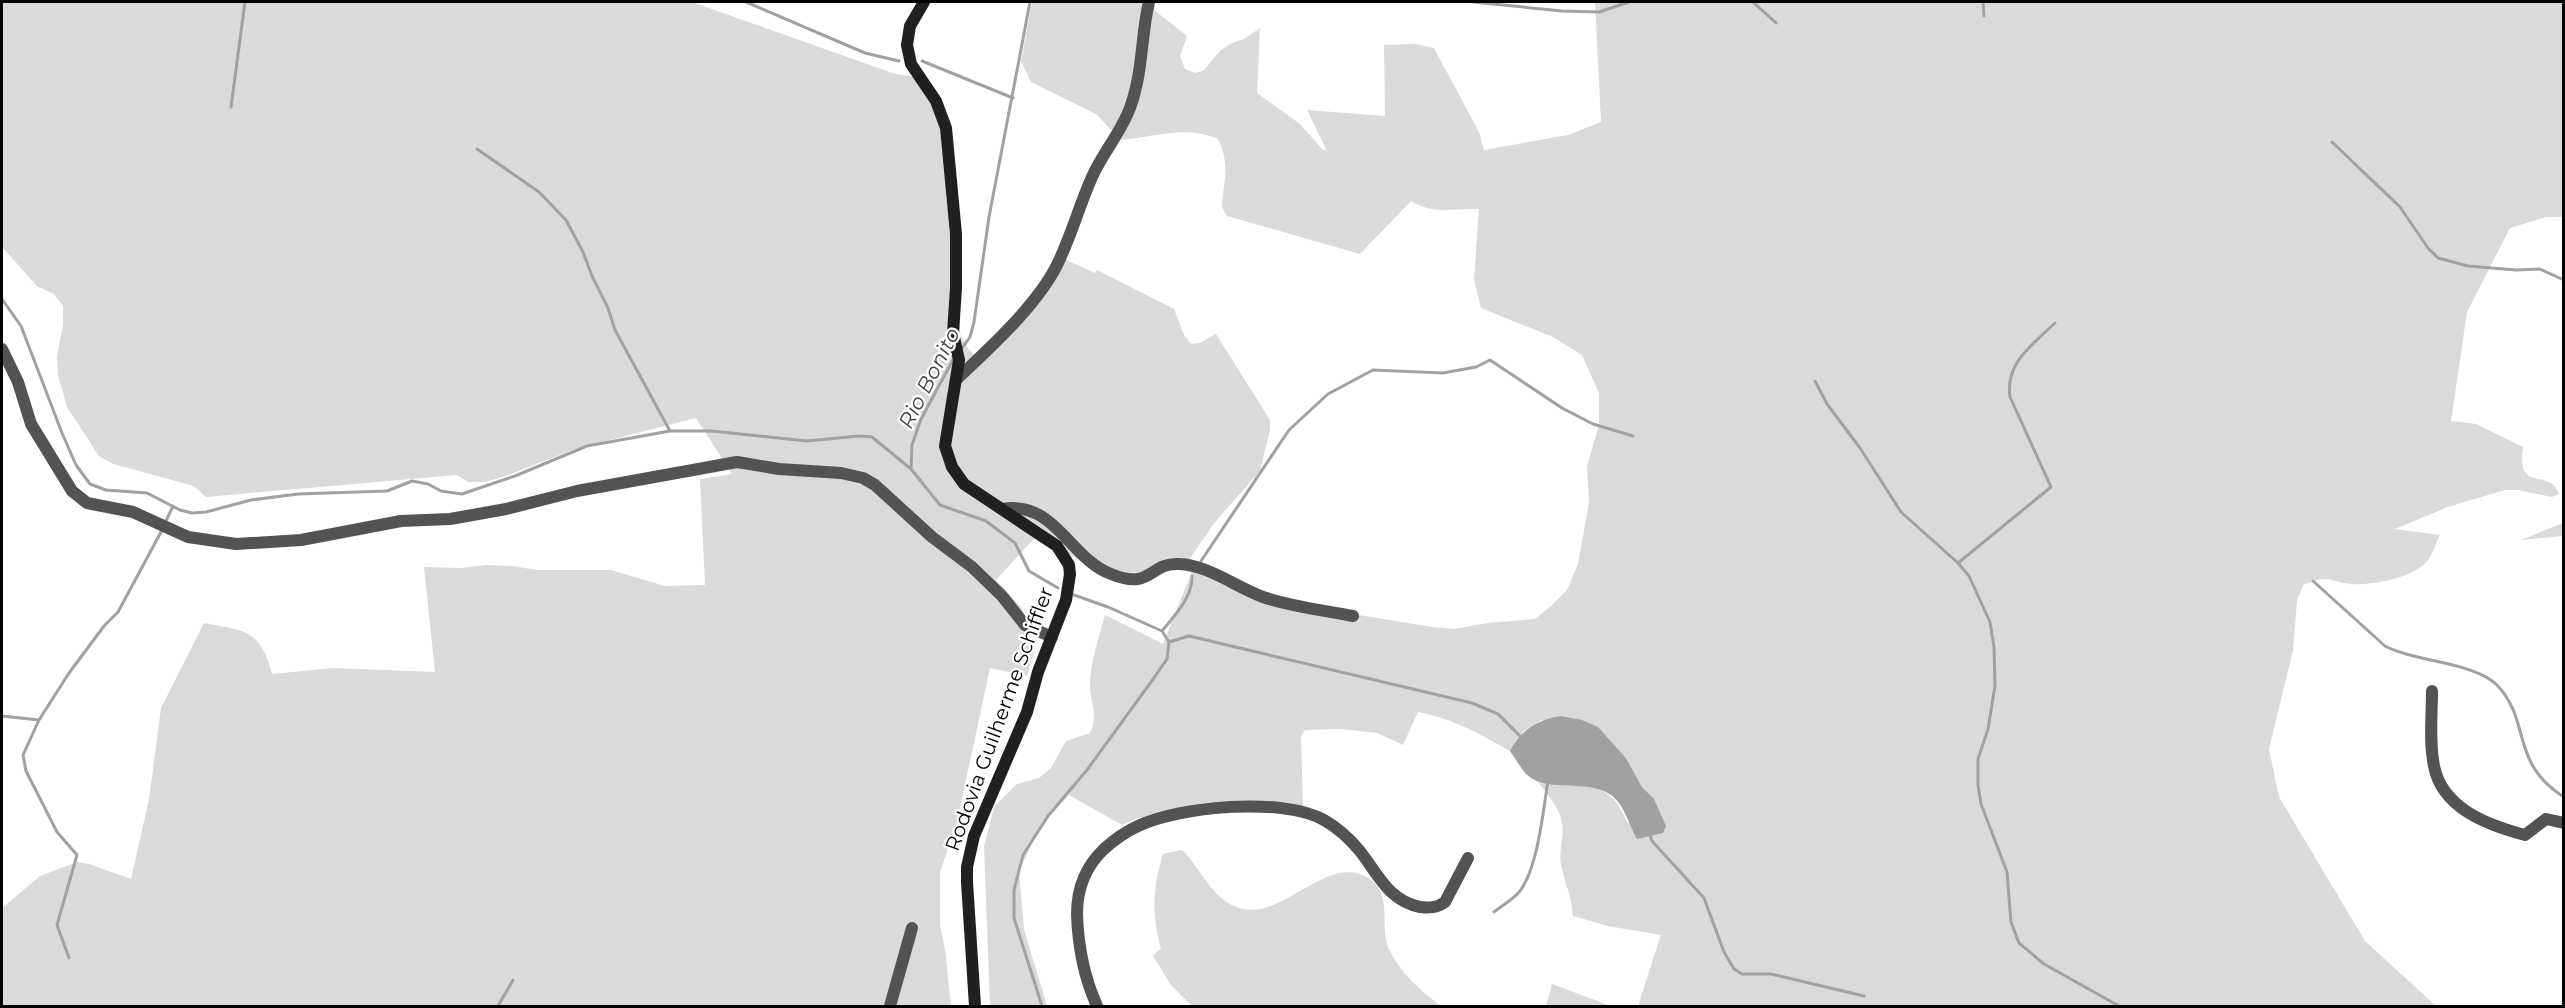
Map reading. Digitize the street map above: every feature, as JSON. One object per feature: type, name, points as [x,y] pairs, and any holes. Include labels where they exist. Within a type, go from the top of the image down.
[{"type":"street","name":"Rodovia Guilherme Schiffler","points":[[924,2],[910,26],[907,45],[911,64],[936,101],[946,128],[956,234],[953,333],[958,355],[958,378],[946,435],[947,457],[957,477],[964,484],[1057,546],[1069,565],[1070,574],[1066,600],[1038,672],[1027,712],[974,836],[970,851],[967,882],[975,1006]]},
{"type":"street","points":[[958,378],[1037,295],[1056,267],[1093,176],[1131,106],[1138,79],[1143,26],[1149,2]]},
{"type":"street","points":[[2,349],[18,382],[31,424],[72,491],[87,503],[133,512],[188,537],[236,544],[301,540],[400,521],[450,519],[506,509],[577,491],[737,462],[779,469],[841,473],[863,478],[876,485],[932,537],[972,567],[1002,596],[1025,625],[1052,637]]},
{"type":"street","points":[[1002,509],[1022,508],[1046,519],[1065,534],[1091,563],[1124,579],[1138,580],[1168,564],[1181,564],[1280,603],[1353,616]]},
{"type":"street","points":[[2432,691],[2434,768],[2443,790],[2453,802],[2463,811],[2507,830],[2525,835],[2546,819],[2564,822]]},
{"type":"street","points":[[1097,1006],[1082,961],[1077,917],[1078,892],[1083,876],[1101,852],[1127,831],[1140,825],[1210,808],[1243,807],[1304,812],[1323,820],[1348,838],[1388,891],[1410,904],[1427,908],[1439,906],[1445,902],[1468,858]]},
{"type":"street","points":[[890,1006],[912,928]]},
{"type":"shaded area","points":[[2,2],[692,2],[895,74],[915,77],[942,120],[958,280],[960,334],[969,350],[977,356],[1064,259],[1095,273],[1097,270],[1174,309],[1184,335],[1191,344],[1200,343],[1216,334],[1270,420],[1270,430],[1260,471],[1215,522],[1186,564],[1126,573],[1102,570],[1078,559],[1041,531],[996,580],[1022,608],[1029,636],[1035,641],[1032,644],[1034,651],[1027,676],[990,668],[957,822],[940,872],[940,925],[951,1006],[2,1006],[2,908],[40,876],[77,862],[131,879],[149,799],[161,708],[204,623],[241,631],[256,640],[262,648],[272,674],[333,668],[435,672],[424,567],[461,568],[486,565],[537,570],[611,570],[665,586],[705,585],[700,479],[732,474],[696,418],[575,449],[484,482],[468,482],[457,475],[206,497],[194,486],[113,464],[99,456],[67,407],[58,375],[57,356],[63,325],[63,306],[54,294],[37,286],[2,247]]},
{"type":"shaded area","points":[[1032,2],[1155,2],[1154,10],[1187,36],[1180,56],[1185,69],[1195,73],[1204,70],[1221,50],[1260,28],[1257,93],[1300,124],[1322,149],[1327,151],[1307,110],[1385,116],[1384,45],[1415,44],[1434,48],[1479,132],[1484,150],[1568,135],[1601,122],[1595,2],[2563,2],[2563,217],[2546,217],[2510,228],[2467,312],[2451,421],[2476,424],[2523,447],[2524,471],[2529,476],[2548,482],[2559,494],[2552,497],[2518,490],[2505,490],[2448,507],[2395,529],[2440,535],[2428,560],[2404,576],[2360,584],[2323,579],[2303,585],[2297,601],[2293,650],[2269,749],[2279,797],[2365,941],[2436,1006],[1638,1006],[1661,935],[1608,926],[1573,916],[1560,860],[1563,833],[1561,817],[1553,801],[1538,782],[1581,785],[1603,791],[1621,809],[1628,824],[1654,802],[1642,787],[1626,758],[1611,741],[1541,720],[1524,731],[1510,751],[1454,722],[1418,712],[1403,745],[1377,733],[1341,729],[1305,730],[1301,736],[1303,810],[1241,807],[1137,818],[1122,825],[1069,795],[1041,825],[1019,871],[1024,929],[1047,1006],[990,1006],[984,846],[994,807],[1017,784],[1039,778],[1051,768],[1066,741],[1090,733],[1094,720],[1090,692],[1092,668],[1105,615],[1163,644],[1193,569],[1263,593],[1346,613],[1433,627],[1454,629],[1535,619],[1567,590],[1578,564],[1589,503],[1587,466],[1599,425],[1599,393],[1582,355],[1553,337],[1481,308],[1474,280],[1479,209],[1444,210],[1428,208],[1411,201],[1360,254],[1227,216],[1222,207],[1225,165],[1218,139],[1182,132],[1121,140],[1096,114],[1031,82],[1021,61]]},
{"type":"shaded area","points":[[2563,523],[2563,536],[2521,540]]},
{"type":"shaded area","points":[[1561,716],[1582,720],[1598,727],[1626,758],[1642,787],[1654,799],[1666,826],[1663,833],[1637,839],[1623,809],[1611,795],[1590,787],[1544,783],[1526,774],[1510,751],[1514,744],[1531,727]]},
{"type":"shaded area","points":[[1182,850],[1221,898],[1239,908],[1256,910],[1273,905],[1339,873],[1355,873],[1371,880],[1382,895],[1386,941],[1394,958],[1412,981],[1441,1006],[1192,1006],[1171,985],[1153,956],[1161,948],[1154,901],[1163,854]]},
{"type":"shaded area","points":[[1552,984],[1611,1006],[1546,1006]]},
{"type":"waterway","points":[[231,107],[245,2]]},
{"type":"waterway","points":[[746,2],[865,53],[899,61]]},
{"type":"waterway","name":"Rio Bonito","points":[[960,351],[970,337],[974,322],[989,217],[1030,2]]},
{"type":"waterway","points":[[1473,2],[1562,11],[1599,12],[1629,2]]},
{"type":"waterway","points":[[1753,2],[1776,23]]},
{"type":"waterway","points":[[1983,2],[1984,16]]},
{"type":"waterway","points":[[922,61],[1013,98]]},
{"type":"waterway","points":[[2332,142],[2400,207],[2428,248],[2438,258],[2468,266],[2516,270],[2540,269],[2564,280]]},
{"type":"waterway","points":[[477,149],[539,192],[566,220],[608,308],[615,330],[670,431]]},
{"type":"waterway","points":[[2,299],[21,326],[76,465],[90,484],[106,490],[147,493],[180,510],[192,513],[206,512],[251,500],[298,494],[387,491],[412,481],[428,484],[441,491],[462,494],[515,476],[587,446],[670,431],[712,431],[807,441],[872,437],[911,469],[940,505],[986,521],[1015,543],[1029,571],[1058,588]]},
{"type":"waterway","points":[[1958,563],[2051,487],[2010,397],[2010,385],[2016,364],[2029,347],[2055,323]]},
{"type":"waterway","name":"Rio Bonito","points":[[911,469],[912,445],[921,419],[954,358]]},
{"type":"waterway","points":[[1201,561],[1289,430],[1328,394],[1373,370],[1443,373],[1476,367],[1490,360],[1562,408],[1593,424],[1633,436]]},
{"type":"waterway","points":[[1815,381],[1827,404],[1860,448],[1901,512],[1958,563],[1969,576],[1990,622],[1994,647],[1995,686],[1988,729],[1978,759],[1978,785],[1981,804],[2007,872],[2011,922],[2019,943],[2044,964],[2119,1006]]},
{"type":"waterway","points":[[166,521],[173,506]]},
{"type":"waterway","points":[[69,958],[57,925],[77,855],[57,832],[26,771],[23,755],[39,720],[69,673],[104,626],[118,612],[161,532]]},
{"type":"waterway","points":[[1162,631],[1186,599],[1192,576]]},
{"type":"waterway","points":[[2313,581],[2385,646],[2412,656],[2474,671],[2497,685],[2508,699],[2535,770],[2547,784],[2564,797]]},
{"type":"waterway","name":"Rio Bonito","points":[[1042,1006],[1014,918],[1014,890],[1023,855],[1048,816],[1087,770],[1167,659],[1169,642],[1162,631],[1074,595]]},
{"type":"waterway","points":[[1169,642],[1189,636],[1472,703],[1498,714],[1522,738]]},
{"type":"waterway","points":[[2,716],[39,720]]},
{"type":"waterway","points":[[1494,912],[1511,900],[1526,881],[1539,838],[1548,781]]},
{"type":"waterway","points":[[1649,832],[1652,841],[1704,898],[1724,952],[1734,969],[1742,974],[1771,974],[1864,996]]},
{"type":"waterway","points":[[498,1006],[513,980]]}]
